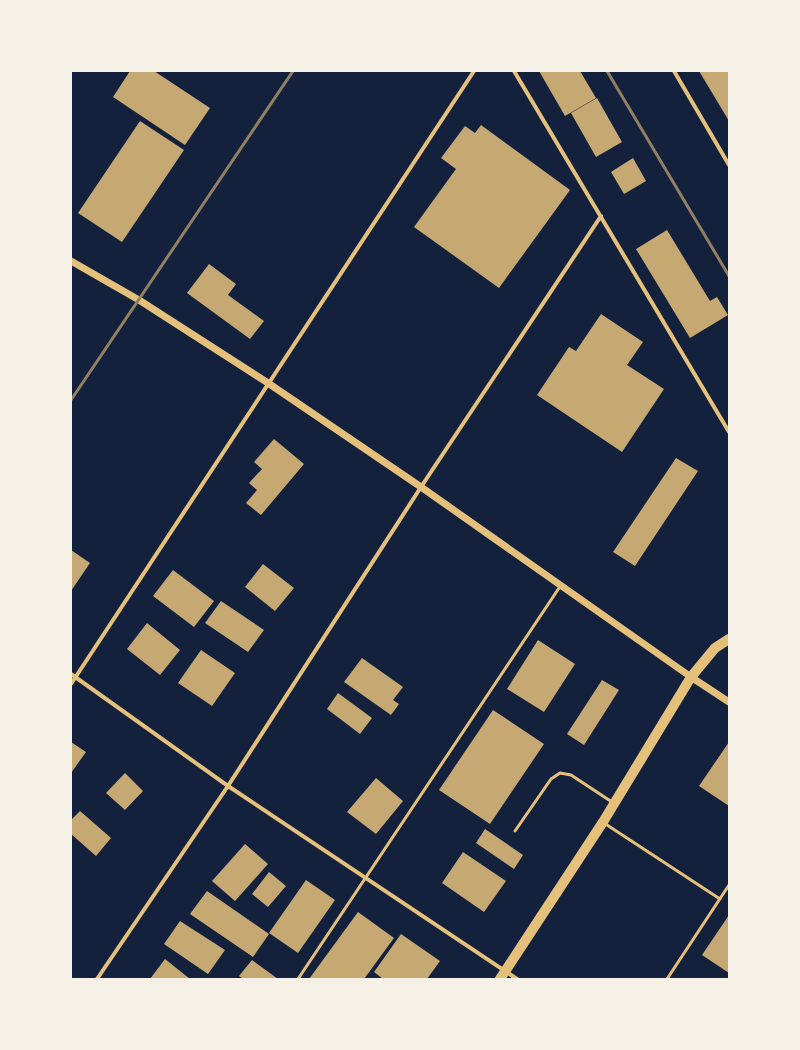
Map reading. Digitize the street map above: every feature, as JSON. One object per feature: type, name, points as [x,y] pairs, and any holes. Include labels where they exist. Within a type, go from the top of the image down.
[{"type":"main road","points":[[503,975],[603,822],[691,677],[715,648],[729,639]]},
{"type":"street","points":[[71,684],[474,71]]},
{"type":"street","points":[[514,71],[729,432]]},
{"type":"street","points":[[674,71],[729,165]]},
{"type":"street","points":[[97,979],[228,786],[421,486],[601,216]]},
{"type":"street","points":[[71,261],[139,300],[268,383],[421,486],[691,677],[729,702]]},
{"type":"street","points":[[71,674],[228,786],[365,877],[503,975],[517,979]]},
{"type":"lane","points":[[298,979],[561,585]]},
{"type":"lane","points":[[515,831],[551,779],[560,773],[571,775],[614,803]]},
{"type":"lane","points":[[603,822],[720,899]]},
{"type":"lane","points":[[667,979],[729,885]]},
{"type":"building","points":[[130,71],[154,71],[210,108],[185,145],[113,97]]},
{"type":"building","points":[[539,71],[580,71],[596,98],[565,116]]},
{"type":"building","points":[[699,71],[729,71],[729,121]]},
{"type":"building","points":[[597,98],[622,142],[596,157],[571,113]]},
{"type":"building","points":[[140,121],[184,150],[122,242],[78,213]]},
{"type":"building","points":[[481,125],[570,190],[499,288],[414,227],[456,169],[441,158],[465,126],[475,133]]},
{"type":"building","points":[[633,158],[646,181],[624,194],[611,172]]},
{"type":"building","points":[[667,230],[710,301],[717,297],[728,315],[690,338],[636,249]]},
{"type":"building","points":[[209,264],[236,284],[228,295],[264,321],[250,339],[187,293]]},
{"type":"building","points":[[601,314],[643,342],[627,365],[664,389],[622,452],[537,395],[569,347],[576,351]]},
{"type":"building","points":[[274,439],[304,464],[261,515],[246,503],[257,490],[249,483],[262,469],[254,462]]},
{"type":"building","points":[[676,458],[698,471],[635,566],[613,552]]},
{"type":"building","points":[[71,550],[90,563],[71,591]]},
{"type":"building","points":[[263,564],[294,588],[275,611],[245,587]]},
{"type":"building","points":[[173,570],[214,601],[194,627],[153,596]]},
{"type":"building","points":[[221,601],[264,630],[248,652],[205,623]]},
{"type":"building","points":[[147,623],[180,650],[160,675],[127,649]]},
{"type":"building","points":[[538,640],[575,664],[544,712],[507,689]]},
{"type":"building","points":[[201,650],[235,673],[212,706],[178,683]]},
{"type":"building","points":[[362,658],[403,687],[393,700],[399,704],[391,715],[344,682]]},
{"type":"building","points":[[602,680],[619,690],[584,745],[567,734]]},
{"type":"building","points":[[338,693],[372,718],[360,734],[327,709]]},
{"type":"building","points":[[493,710],[544,744],[490,824],[439,790]]},
{"type":"building","points":[[71,742],[86,752],[71,773]]},
{"type":"building","points":[[729,742],[729,806],[699,786]]},
{"type":"building","points":[[125,773],[143,791],[125,810],[106,793]]},
{"type":"building","points":[[376,778],[403,801],[376,834],[347,812]]},
{"type":"building","points":[[80,811],[111,838],[96,856],[71,834],[71,820]]},
{"type":"building","points":[[485,829],[523,855],[514,869],[476,843]]},
{"type":"building","points":[[245,844],[268,864],[235,901],[212,881]]},
{"type":"building","points":[[463,852],[506,881],[484,912],[442,883]]},
{"type":"building","points":[[269,872],[286,886],[268,907],[252,894]]},
{"type":"building","points":[[306,880],[335,900],[298,953],[269,933]]},
{"type":"building","points":[[207,891],[269,934],[253,957],[190,914]]},
{"type":"building","points":[[358,912],[394,938],[364,979],[309,979]]},
{"type":"building","points":[[729,915],[729,973],[702,955]]},
{"type":"building","points":[[180,921],[225,950],[208,974],[164,944]]},
{"type":"building","points":[[401,934],[440,961],[427,979],[383,979],[374,972]]},
{"type":"building","points":[[165,959],[190,979],[150,979]]},
{"type":"building","points":[[252,960],[278,979],[243,979],[239,976]]},
{"type":"railway","points":[[71,400],[293,71]]},
{"type":"railway","points":[[607,71],[729,276]]}]
